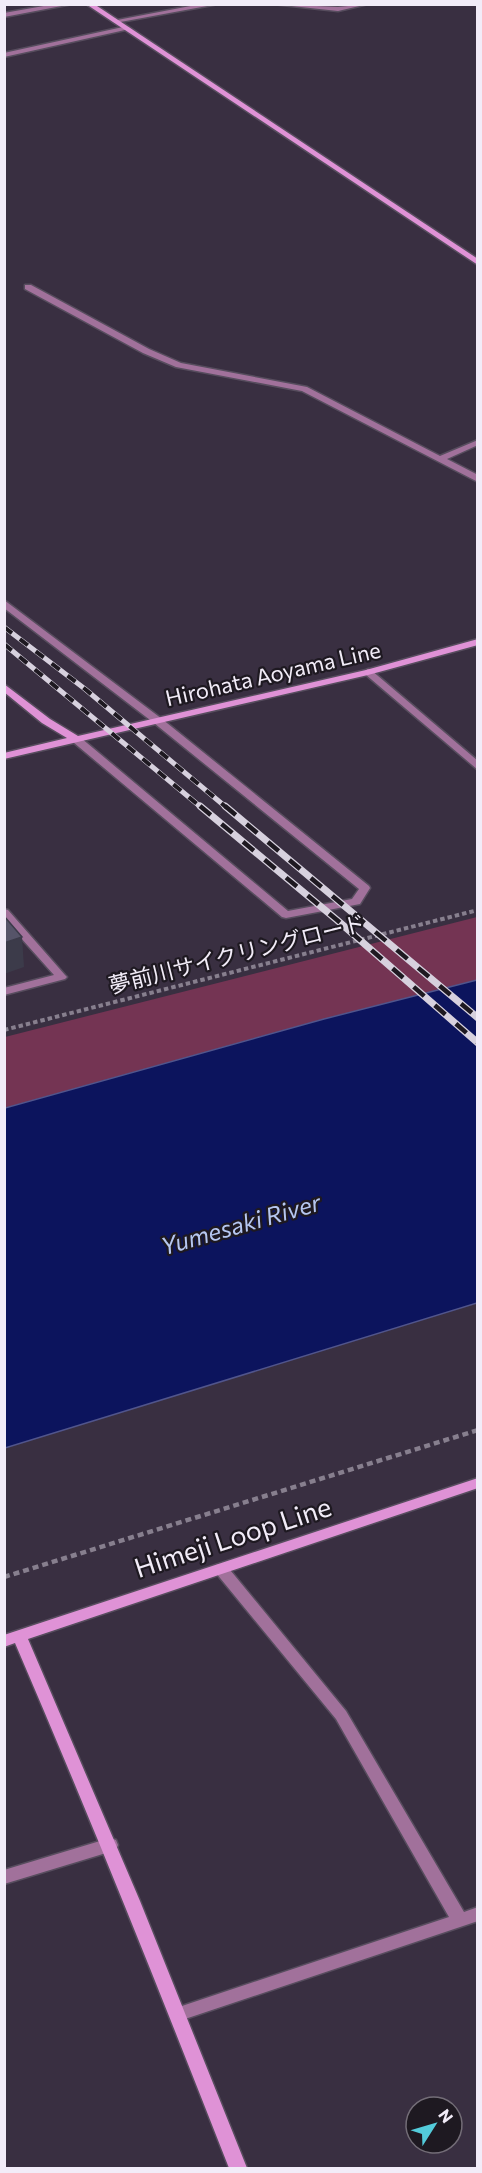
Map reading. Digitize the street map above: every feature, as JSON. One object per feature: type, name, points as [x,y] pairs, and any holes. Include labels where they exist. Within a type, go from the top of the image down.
[{"type":"street","points":[[4,15],[69,4]]},
{"type":"street","points":[[89,4],[123,29],[477,263]]},
{"type":"street","points":[[115,21],[215,4]]},
{"type":"street","points":[[276,4],[338,9],[365,4]]},
{"type":"street","points":[[4,56],[123,29]]},
{"type":"street","points":[[28,287],[146,351],[179,365],[304,389],[477,478]]},
{"type":"street","points":[[440,459],[477,442]]},
{"type":"street","points":[[4,603],[158,722],[365,888],[356,902],[286,915],[77,740],[46,721],[4,687]]},
{"type":"street","name":"Hirohata Aoyama Line","points":[[4,756],[368,672],[477,642]]},
{"type":"street","points":[[368,672],[477,766]]},
{"type":"street","points":[[4,912],[61,977],[4,992]]},
{"type":"street","name":"Himeji Loop Line","points":[[12,1639],[477,1483]]},
{"type":"street","points":[[221,1569],[341,1715],[460,1920]]},
{"type":"street","points":[[12,1639],[110,1845],[179,2014],[238,2169]]},
{"type":"street","points":[[4,1877],[110,1845]]},
{"type":"street","points":[[179,2014],[477,1914]]},
{"type":"path","name":"夢前川サイクリングロード","points":[[4,1030],[477,910]]},
{"type":"path","points":[[4,1577],[477,1430]]},
{"type":"shaded area","points":[[477,917],[477,980],[324,1019],[5,1108],[5,1037]]},
{"type":"water","name":"Yumesaki River","points":[[477,980],[477,1303],[5,1448],[5,1108],[324,1019]]},
{"type":"building","points":[[4,916],[22,937],[4,943]]},
{"type":"railway","points":[[4,627],[85,689],[227,808]]},
{"type":"railway","points":[[4,644],[202,808]]},
{"type":"railway","points":[[200,806],[337,920],[478,1043]]},
{"type":"railway","points":[[225,806],[478,1018]]}]
